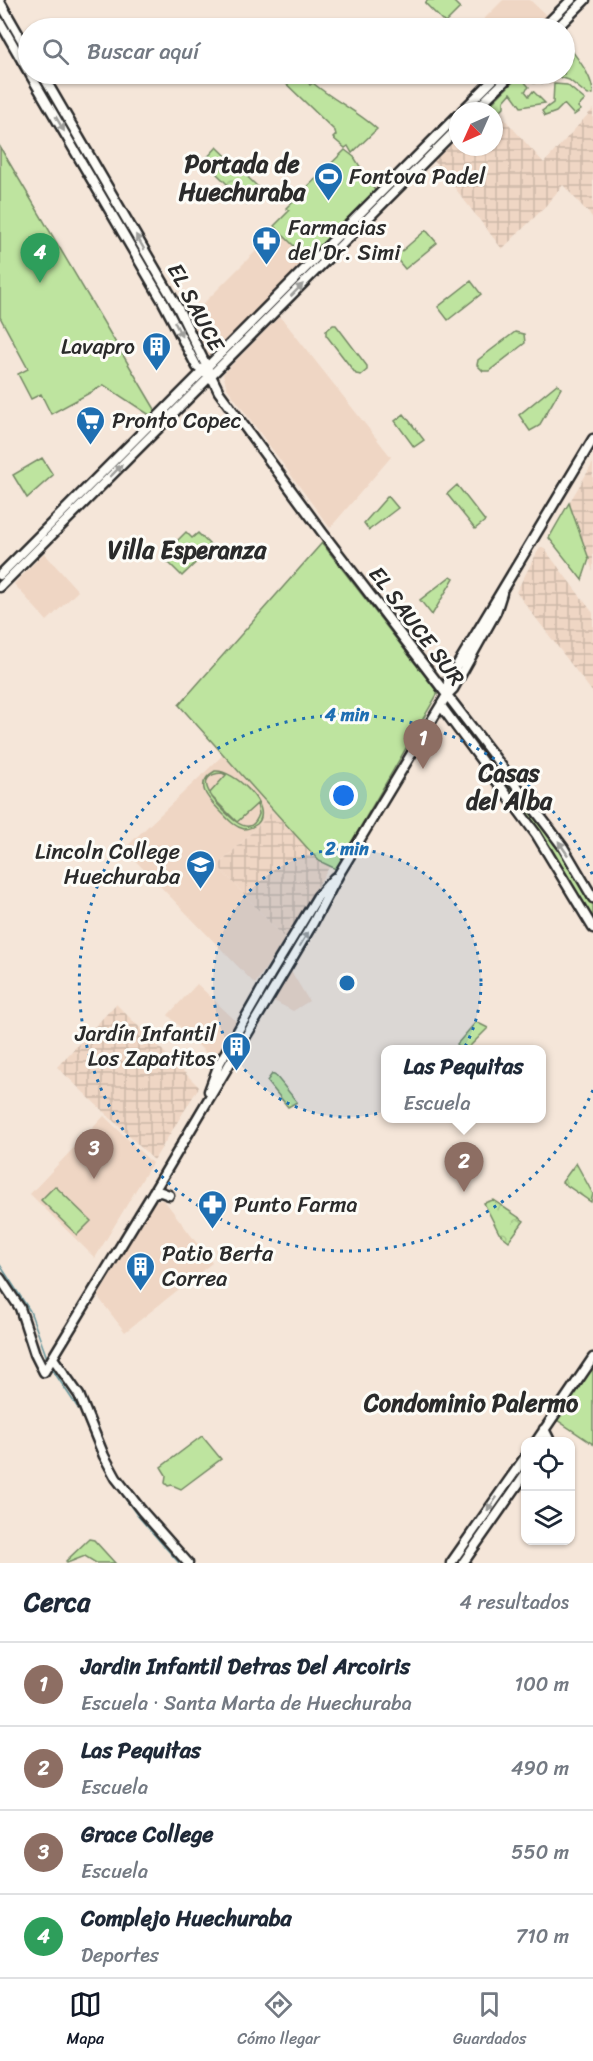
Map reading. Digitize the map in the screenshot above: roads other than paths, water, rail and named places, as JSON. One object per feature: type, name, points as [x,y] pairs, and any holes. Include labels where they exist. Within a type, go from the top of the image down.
[{"type":"street","points":[[553,18],[571,0]]},
{"type":"street","points":[[567,18],[585,0]]},
{"type":"street","points":[[0,2],[18,34]]},
{"type":"street","name":"EL SAUCE","points":[[0,22],[18,53]]},
{"type":"street","name":"EL SAUCE","points":[[36,84],[162,300],[197,367],[207,372]]},
{"type":"street","name":"EL SAUCE","points":[[48,84],[159,274],[207,372]]},
{"type":"street","points":[[471,102],[489,84]]},
{"type":"street","points":[[483,102],[502,84]]},
{"type":"street","points":[[0,587],[449,124]]},
{"type":"street","points":[[0,575],[449,137]]},
{"type":"street","points":[[149,278],[154,278],[159,274]]},
{"type":"street","points":[[162,300],[171,296]]},
{"type":"street","name":"EL SAUCE SUR","points":[[207,372],[230,408],[563,847],[593,898]]},
{"type":"street","points":[[0,1278],[24,1316],[44,1372],[153,1193],[339,874],[441,706],[447,695],[447,685],[451,675],[489,608],[502,592],[593,439]]},
{"type":"street","points":[[441,706],[550,855],[593,928]]},
{"type":"street","points":[[518,809],[522,804],[528,802]]},
{"type":"street","points":[[205,1105],[219,1064],[275,966],[321,891],[339,874]]},
{"type":"street","points":[[275,966],[284,971]]},
{"type":"street","points":[[153,1193],[161,1192],[169,1195]]},
{"type":"street","points":[[53,1358],[79,1395],[104,1456],[116,1478],[188,1563]]},
{"type":"street","points":[[539,1437],[593,1358]]},
{"type":"street","points":[[544,1429],[547,1437]]},
{"type":"street","points":[[451,1563],[521,1466]]},
{"type":"street","points":[[463,1563],[521,1479]]},
{"type":"street","points":[[481,1521],[484,1526],[488,1527]]},
{"type":"waterway","points":[[0,1265],[30,1311],[47,1358]]},
{"type":"waterway","points":[[52,1369],[82,1414],[111,1479],[137,1515],[179,1563]]},
{"type":"place","name":"Fontova Padel","points":[[328,202]]},
{"type":"place","name":"Farmacias del Dr. Simi","points":[[267,266]]},
{"type":"place","name":"Complejo Huechuraba","points":[[40,283]]},
{"type":"place","name":"Lavapro","points":[[156,372]]},
{"type":"place","name":"Pronto Copec","points":[[91,446]]},
{"type":"place","name":"Jardin Infantil Detras Del Arcoiris","points":[[423,769]]},
{"type":"place","name":"Lincoln College Huechuraba","points":[[201,890]]},
{"type":"place","name":"Jardín Infantil Los Zapatitos","points":[[237,1072]]},
{"type":"place","name":"Grace College","points":[[94,1179]]},
{"type":"place","name":"Las Pequitas","points":[[464,1192]]},
{"type":"place","name":"Punto Farma","points":[[213,1230]]},
{"type":"place","name":"Patio Berta Correa","points":[[141,1292]]},
{"type":"district","name":"Portada de Huechuraba","points":[[242,178]]},
{"type":"district","name":"Villa Esperanza","points":[[187,550]]},
{"type":"district","name":"Casas del Alba","points":[[509,787]]},
{"type":"district","name":"Condominio Palermo","points":[[471,1403]]}]
